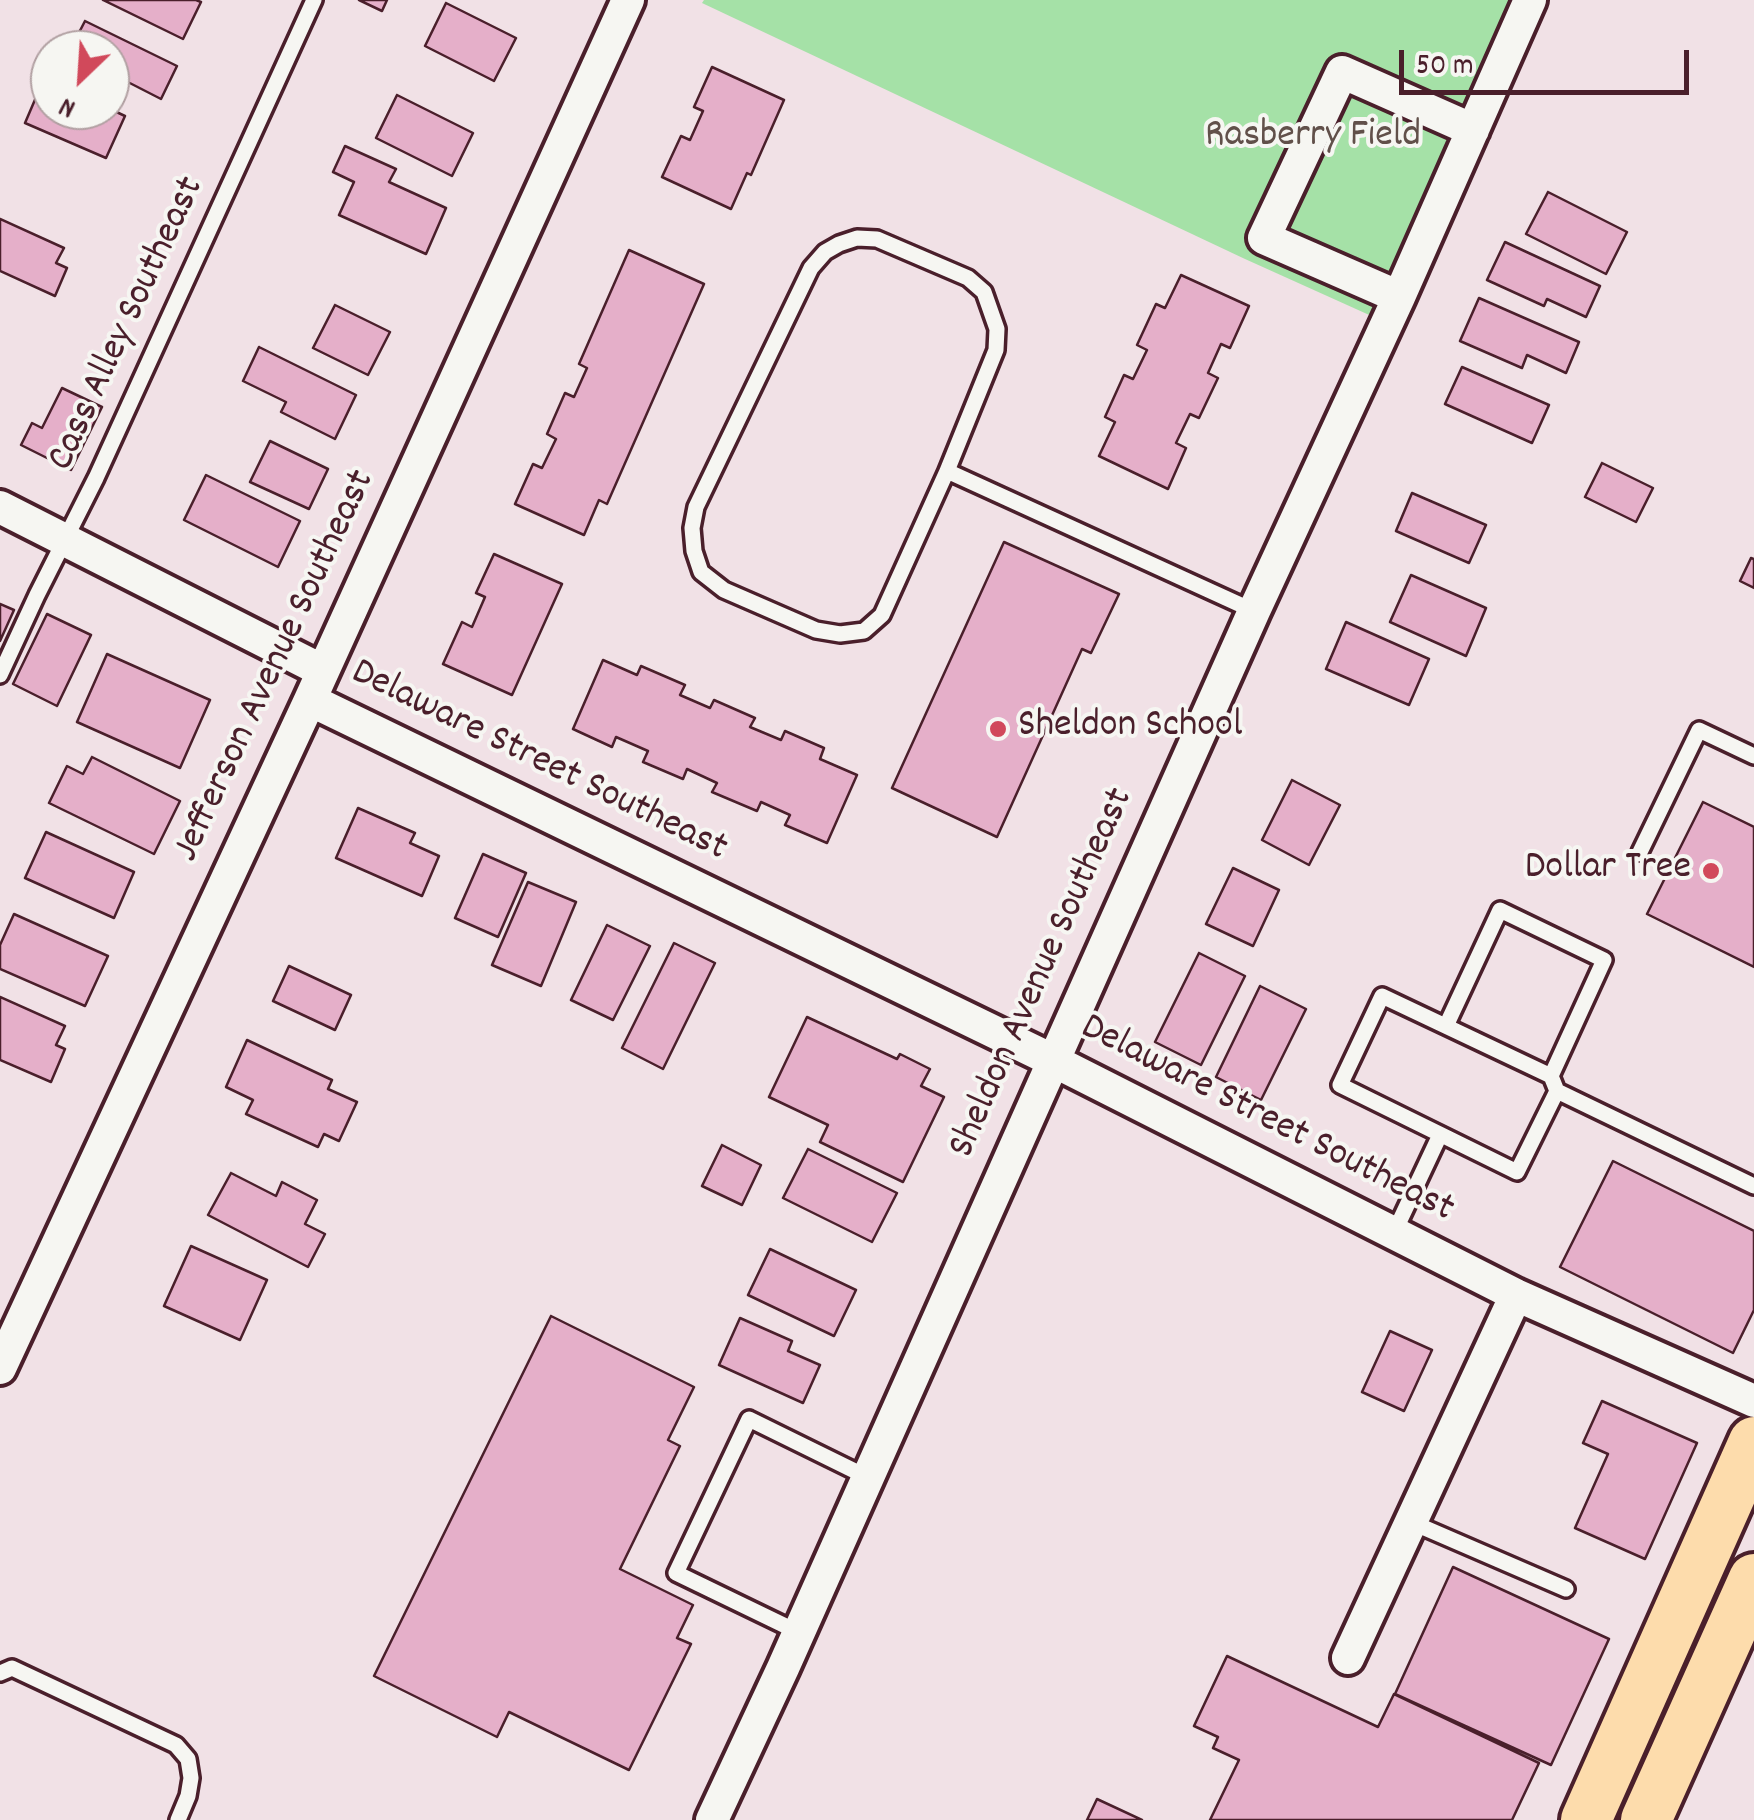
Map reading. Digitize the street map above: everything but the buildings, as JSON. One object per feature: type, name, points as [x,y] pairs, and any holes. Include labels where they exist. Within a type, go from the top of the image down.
[{"type":"main road","points":[[1586,1820],[1754,1442]]},
{"type":"main road","points":[[1646,1820],[1754,1579]]},
{"type":"street","name":"Jefferson Avenue Southeast","points":[[0,1368],[628,0]]},
{"type":"street","name":"Sheldon Avenue Southeast","points":[[712,1820],[1530,0]]},
{"type":"street","points":[[1399,297],[1264,238],[1342,72],[1472,130]]},
{"type":"street","name":"Delaware Street Southeast","points":[[0,507],[65,540],[316,685],[1516,1296],[1754,1402]]},
{"type":"street","points":[[1348,1658],[1516,1296]]},
{"type":"lane","name":"Cass Alley Southeast","points":[[0,675],[96,478],[314,0]]},
{"type":"lane","points":[[857,238],[877,239],[968,278],[984,292],[997,329],[996,350],[947,472],[882,615],[864,631],[840,634],[816,630],[724,590],[701,572],[692,528],[696,507],[811,268],[839,244],[857,238]]},
{"type":"lane","points":[[947,472],[1254,611]]},
{"type":"lane","points":[[1640,852],[1698,730],[1754,756]]},
{"type":"lane","points":[[1446,1026],[1500,910],[1604,960],[1554,1083],[1517,1172],[1340,1085],[1382,996],[1446,1026],[1554,1083],[1754,1186]]},
{"type":"lane","points":[[1394,1233],[1440,1135]]},
{"type":"lane","points":[[798,1632],[676,1573],[749,1420],[867,1477]]},
{"type":"lane","points":[[1412,1522],[1566,1589]]},
{"type":"lane","points":[[0,1673],[12,1668],[176,1745],[188,1759],[190,1778],[188,1796],[178,1820]]},
{"type":"green space","name":"Rasberry Field","points":[[1530,0],[1387,323],[702,3]]},
{"type":"place","name":"Sheldon School","points":[[998,729]]},
{"type":"place","name":"Dollar Tree","points":[[1711,871]]}]
